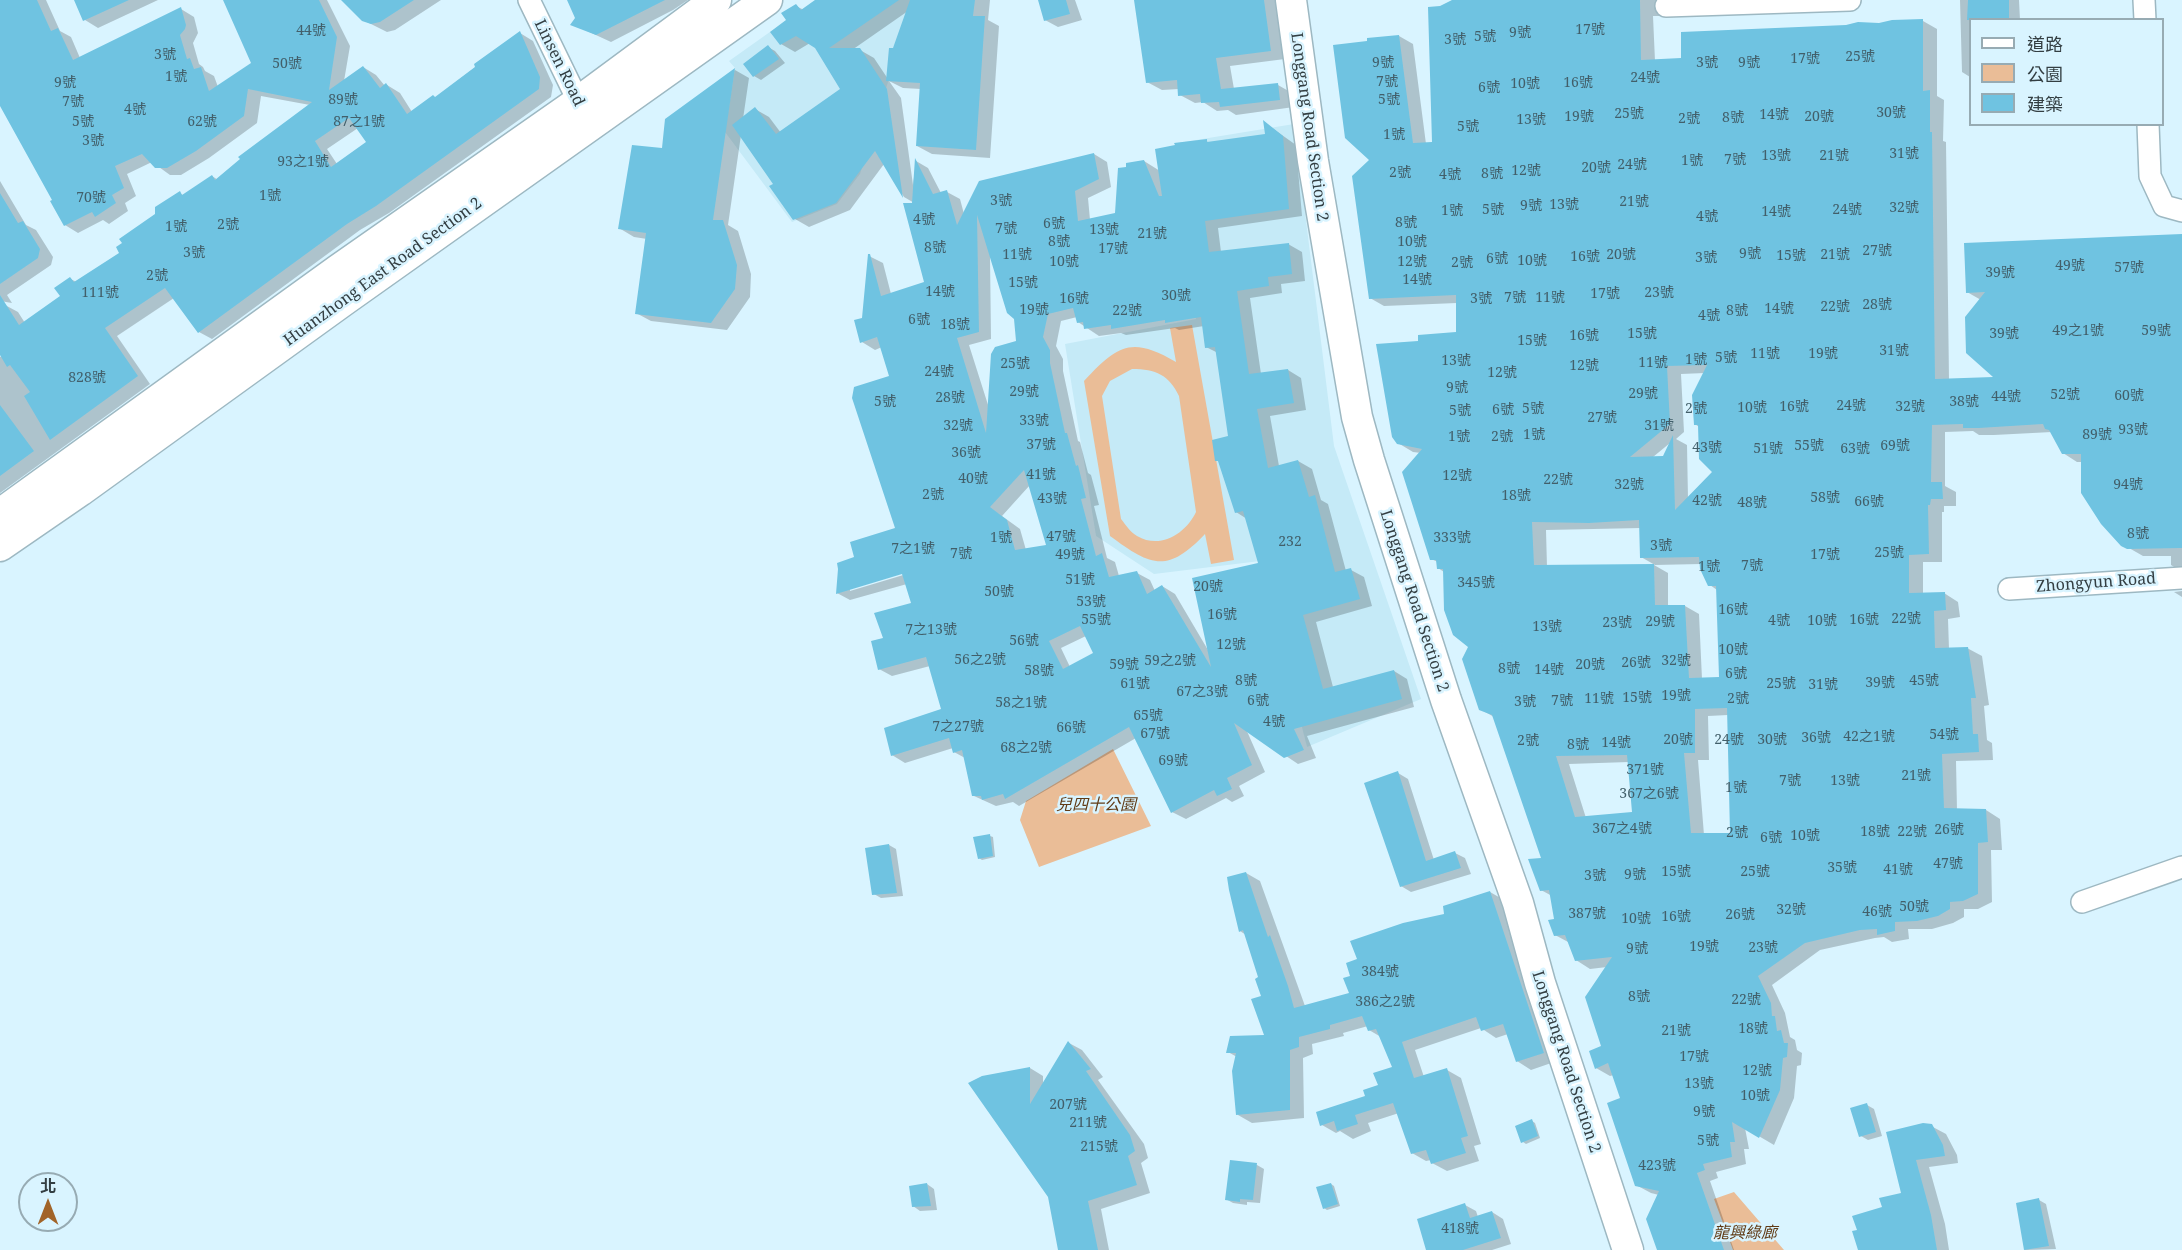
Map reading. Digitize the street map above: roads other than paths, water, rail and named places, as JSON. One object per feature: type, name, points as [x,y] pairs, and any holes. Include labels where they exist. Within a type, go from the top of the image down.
[{"type":"main road","name":"Huanzhong East Road Section 2","points":[[0,546],[80,491],[584,113],[716,0]]},
{"type":"main road","name":"Huanzhong East Road Section 2","points":[[0,514],[338,270],[584,113],[767,0]]},
{"type":"main road","name":"Longgang Road Section 2","points":[[1291,0],[1313,161],[1357,417],[1446,700],[1518,903],[1540,983],[1628,1250]]},
{"type":"street","name":"Linsen Road","points":[[529,0],[584,113]]},
{"type":"street","points":[[1666,6],[1850,0]]},
{"type":"street","points":[[2144,0],[2145,18]]},
{"type":"street","points":[[2148,126],[2150,176],[2164,206],[2182,211]]},
{"type":"street","name":"Zhongyun Road","points":[[2009,589],[2182,578]]},
{"type":"street","points":[[2082,902],[2182,867]]},
{"type":"park label","name":"兒四十公園","points":[[1096,805]]},
{"type":"park label","name":"龍興綠廊","points":[[1745,1233]]}]
